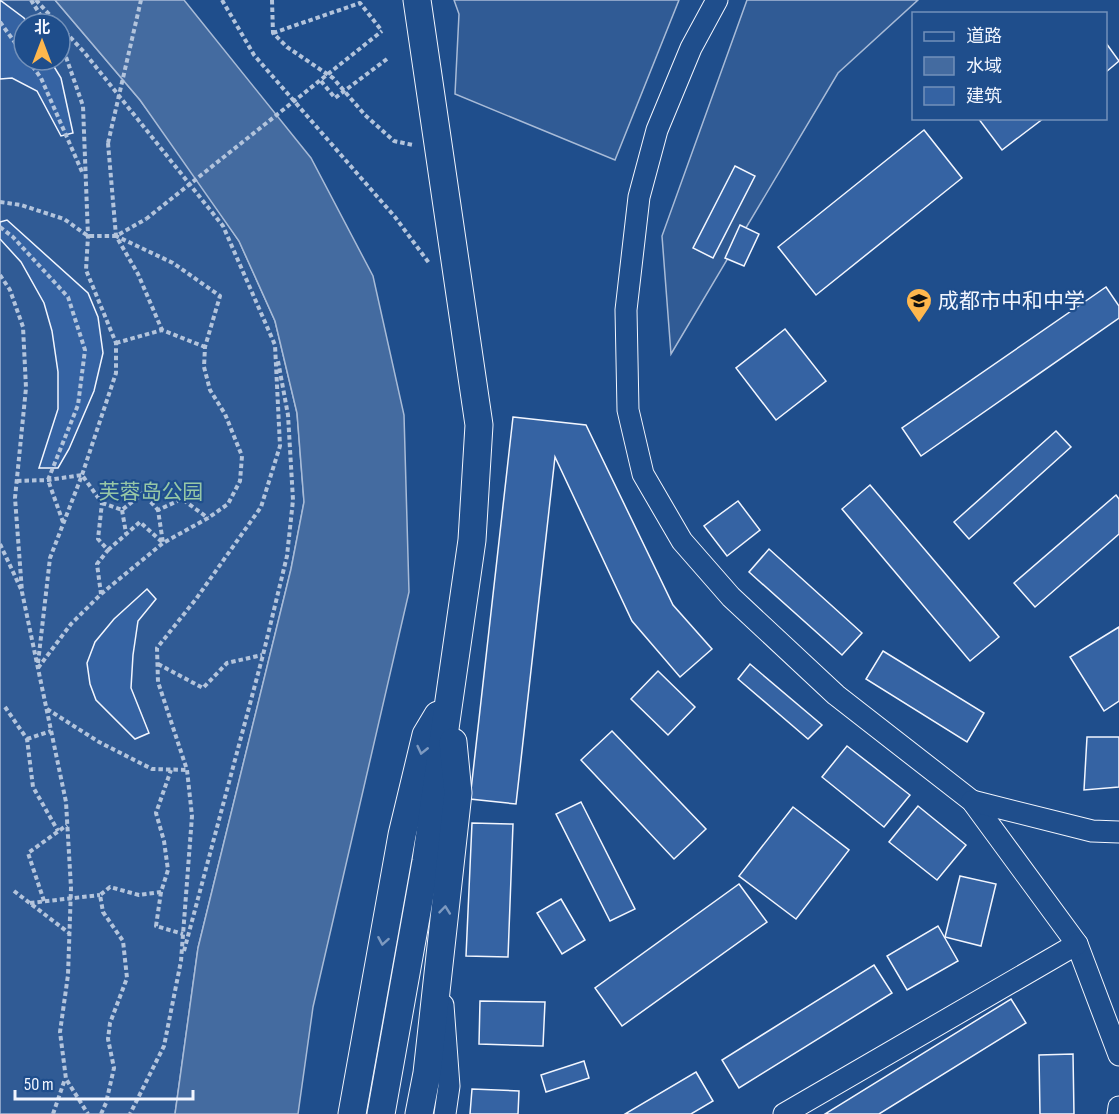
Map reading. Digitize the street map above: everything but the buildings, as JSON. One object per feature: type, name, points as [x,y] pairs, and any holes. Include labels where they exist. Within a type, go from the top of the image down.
[{"type":"street","points":[[381,1114],[426,861],[472,540],[479,425],[417,0]]},
{"type":"street","points":[[717,0],[690,48],[657,130],[639,197],[626,310],[628,410],[643,474],[682,541],[731,597],[836,695],[972,801],[1077,944],[1119,1055]]},
{"type":"street","points":[[419,1114],[427,1073],[458,793],[449,699]]},
{"type":"street","points":[[352,1114],[407,813],[426,735],[449,699]]},
{"type":"street","points":[[972,801],[1092,831],[1119,832]]},
{"type":"street","points":[[784,1114],[1077,944]]},
{"type":"street","points":[[440,953],[449,1086],[445,1114]]},
{"type":"street","points":[[1118,1114],[1119,1107]]},
{"type":"path","points":[[36,0],[47,12]]},
{"type":"path","points":[[141,0],[108,142],[116,236],[138,274],[162,330]]},
{"type":"path","points":[[222,0],[254,55],[395,217],[429,263],[455,262]]},
{"type":"path","points":[[272,0],[273,33],[287,47],[333,78],[365,115],[394,141],[438,150]]},
{"type":"path","points":[[116,236],[146,219],[382,31],[360,3],[273,33]]},
{"type":"path","points":[[0,22],[12,38]]},
{"type":"path","points":[[72,39],[223,226],[275,345],[288,415],[293,500],[287,556],[263,655],[181,961],[164,1046],[130,1114]]},
{"type":"path","points":[[321,81],[335,98],[387,60]]},
{"type":"path","points":[[37,72],[85,178]]},
{"type":"path","points":[[38,669],[50,558],[82,475],[116,373],[116,343],[86,270],[88,236],[83,106],[71,72]]},
{"type":"path","points":[[0,202],[21,205],[64,219],[88,236],[116,236],[173,263],[220,296],[205,347],[204,367],[210,390],[225,414],[242,456],[240,482],[228,504],[163,543],[101,594],[71,624],[38,669]]},
{"type":"path","points":[[0,227],[13,237],[68,297],[85,350],[78,405],[48,480],[63,522]]},
{"type":"path","points":[[0,275],[10,290],[23,327],[26,388],[15,498],[22,592],[66,802],[70,898],[68,975],[60,1032],[66,1079],[88,1114]]},
{"type":"path","points":[[116,343],[162,330],[205,347]]},
{"type":"path","points":[[181,961],[192,816],[188,770],[158,682],[157,648],[196,599],[261,507],[280,447],[275,345]]},
{"type":"path","points":[[16,481],[48,480],[82,475]]},
{"type":"path","points":[[82,475],[102,503],[122,510]]},
{"type":"path","points":[[122,510],[143,493],[158,510],[163,543]]},
{"type":"path","points":[[158,510],[182,499],[208,518]]},
{"type":"path","points":[[102,503],[98,539],[108,550]]},
{"type":"path","points":[[122,510],[126,534]]},
{"type":"path","points":[[101,594],[97,564],[108,550],[140,522],[163,543]]},
{"type":"path","points":[[0,543],[22,592]]},
{"type":"path","points":[[158,663],[203,688],[227,663],[263,655]]},
{"type":"path","points":[[5,707],[27,739],[33,787],[58,831]]},
{"type":"path","points":[[46,708],[99,742],[152,769],[188,770]]},
{"type":"path","points":[[27,739],[51,731]]},
{"type":"path","points":[[171,770],[156,813],[164,842],[168,870],[161,892],[156,926],[183,934]]},
{"type":"path","points":[[44,901],[28,853],[67,825]]},
{"type":"path","points":[[30,903],[100,895],[110,887],[139,895],[161,892]]},
{"type":"path","points":[[14,891],[69,934]]},
{"type":"path","points":[[100,895],[102,912],[123,941],[127,978],[110,1023],[108,1039],[114,1068],[106,1103],[100,1114]]},
{"type":"path","points":[[53,1114],[66,1079]]},
{"type":"shaded area","name":"芙蓉岛公园","points":[[0,0],[55,0],[65,12],[12,12],[12,72],[72,72],[72,20],[140,100],[183,158],[239,241],[275,321],[297,413],[304,502],[291,569],[198,948],[175,1114],[0,1114]]},
{"type":"shaded area","points":[[454,0],[679,0],[615,160],[455,94],[459,14]]},
{"type":"shaded area","points":[[747,0],[918,0],[838,73],[671,354],[662,236]]},
{"type":"water","points":[[55,0],[184,0],[311,158],[373,276],[404,415],[409,592],[313,1007],[298,1114],[175,1114],[198,948],[291,569],[304,502],[297,413],[275,321],[239,241],[140,100],[72,20],[72,12],[65,12]]},
{"type":"place","name":"成都市中和中学","points":[[919,324]]}]
